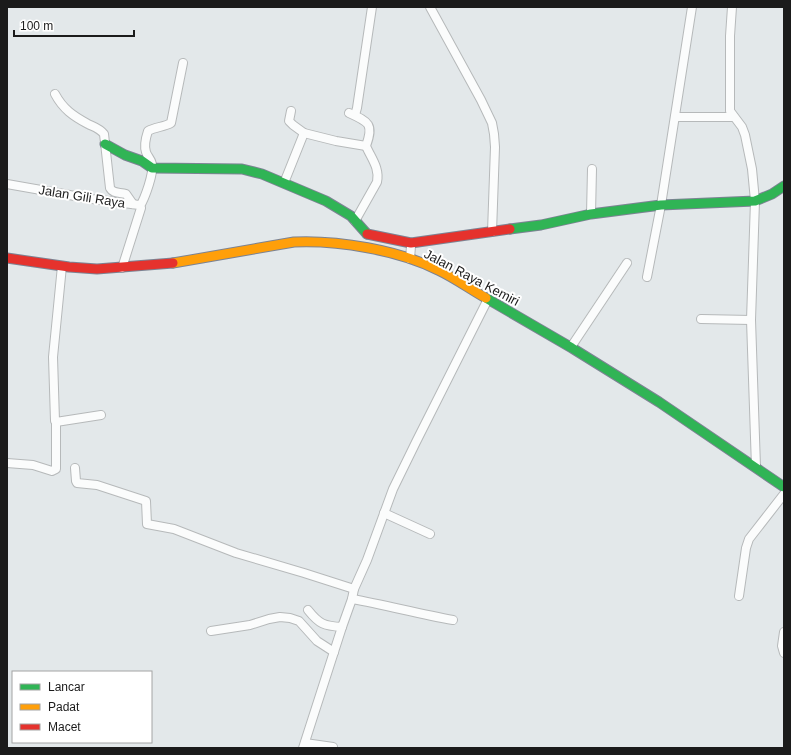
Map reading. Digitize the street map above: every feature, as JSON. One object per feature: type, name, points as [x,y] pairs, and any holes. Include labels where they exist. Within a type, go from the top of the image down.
[{"type":"street","points":[[355,220],[377,182],[378,177],[376,167],[366,146],[370,134],[369,126],[363,119],[352,114],[357,108],[372,7]]},
{"type":"street","points":[[430,7],[492,123],[494,134],[492,232]]},
{"type":"street","points":[[647,277],[661,205],[692,7]]},
{"type":"street","points":[[732,7],[730,36],[730,111],[742,127],[745,135],[752,169],[755,201],[751,320],[756,467]]},
{"type":"street","points":[[55,94],[61,104],[71,114],[100,129],[104,134],[110,188],[115,193],[126,194],[137,205],[144,196],[152,168],[152,163],[146,150],[148,130],[168,125],[172,121],[183,63]]},
{"type":"street","points":[[291,111],[289,121],[304,133],[336,141],[366,146]]},
{"type":"street","points":[[675,117],[733,117]]},
{"type":"street","points":[[284,183],[304,133]]},
{"type":"street","points":[[105,144],[125,155],[142,161],[152,168],[242,169],[262,174],[317,197],[351,216],[365,234],[411,250],[492,232],[541,225],[591,214],[661,205],[755,201],[772,194],[784,186]]},
{"type":"street","points":[[591,214],[592,169]]},
{"type":"street","name":"Jalan Gili Raya","points":[[7,184],[137,205],[122,268]]},
{"type":"street","name":"Jalan Raya Kemiri","points":[[7,258],[62,266],[97,269],[183,262],[307,241],[333,243],[382,251],[411,250],[438,270],[571,347],[660,402],[784,486]]},
{"type":"street","points":[[571,347],[627,263]]},
{"type":"street","points":[[7,463],[33,465],[52,470],[56,469],[56,422],[53,357],[62,266]]},
{"type":"street","points":[[333,747],[304,746],[354,589],[367,560],[393,490],[488,299]]},
{"type":"street","points":[[701,319],[751,320]]},
{"type":"street","points":[[56,422],[101,415]]},
{"type":"street","points":[[75,468],[77,483],[99,486],[146,501],[147,524],[174,529],[236,554],[354,589]]},
{"type":"street","points":[[740,596],[746,548],[749,539],[784,494]]},
{"type":"street","points":[[384,513],[430,534]]},
{"type":"street","points":[[352,599],[396,607],[418,614],[453,620]]},
{"type":"street","points":[[308,610],[316,621],[323,624],[342,627]]},
{"type":"street","points":[[211,631],[250,625],[280,617],[290,618],[299,621],[317,641],[334,652]]},
{"type":"street","points":[[784,632],[782,646],[784,653]]},
{"type":"traffic: fast","points":[[105,144],[125,155],[142,161],[152,168],[242,169],[262,174],[326,201],[351,216],[367,234]]},
{"type":"traffic: fast","points":[[510,229],[541,225],[591,214],[661,205],[755,201],[772,194],[784,186]]},
{"type":"traffic: fast","points":[[486,298],[572,348],[659,402],[784,487]]},
{"type":"traffic: slow","points":[[173,263],[294,242],[348,245],[386,252],[422,263],[450,276],[486,298]]},
{"type":"traffic: jam","points":[[367,234],[411,243],[510,229]]},
{"type":"traffic: jam","points":[[7,258],[69,267],[97,269],[173,263]]}]
